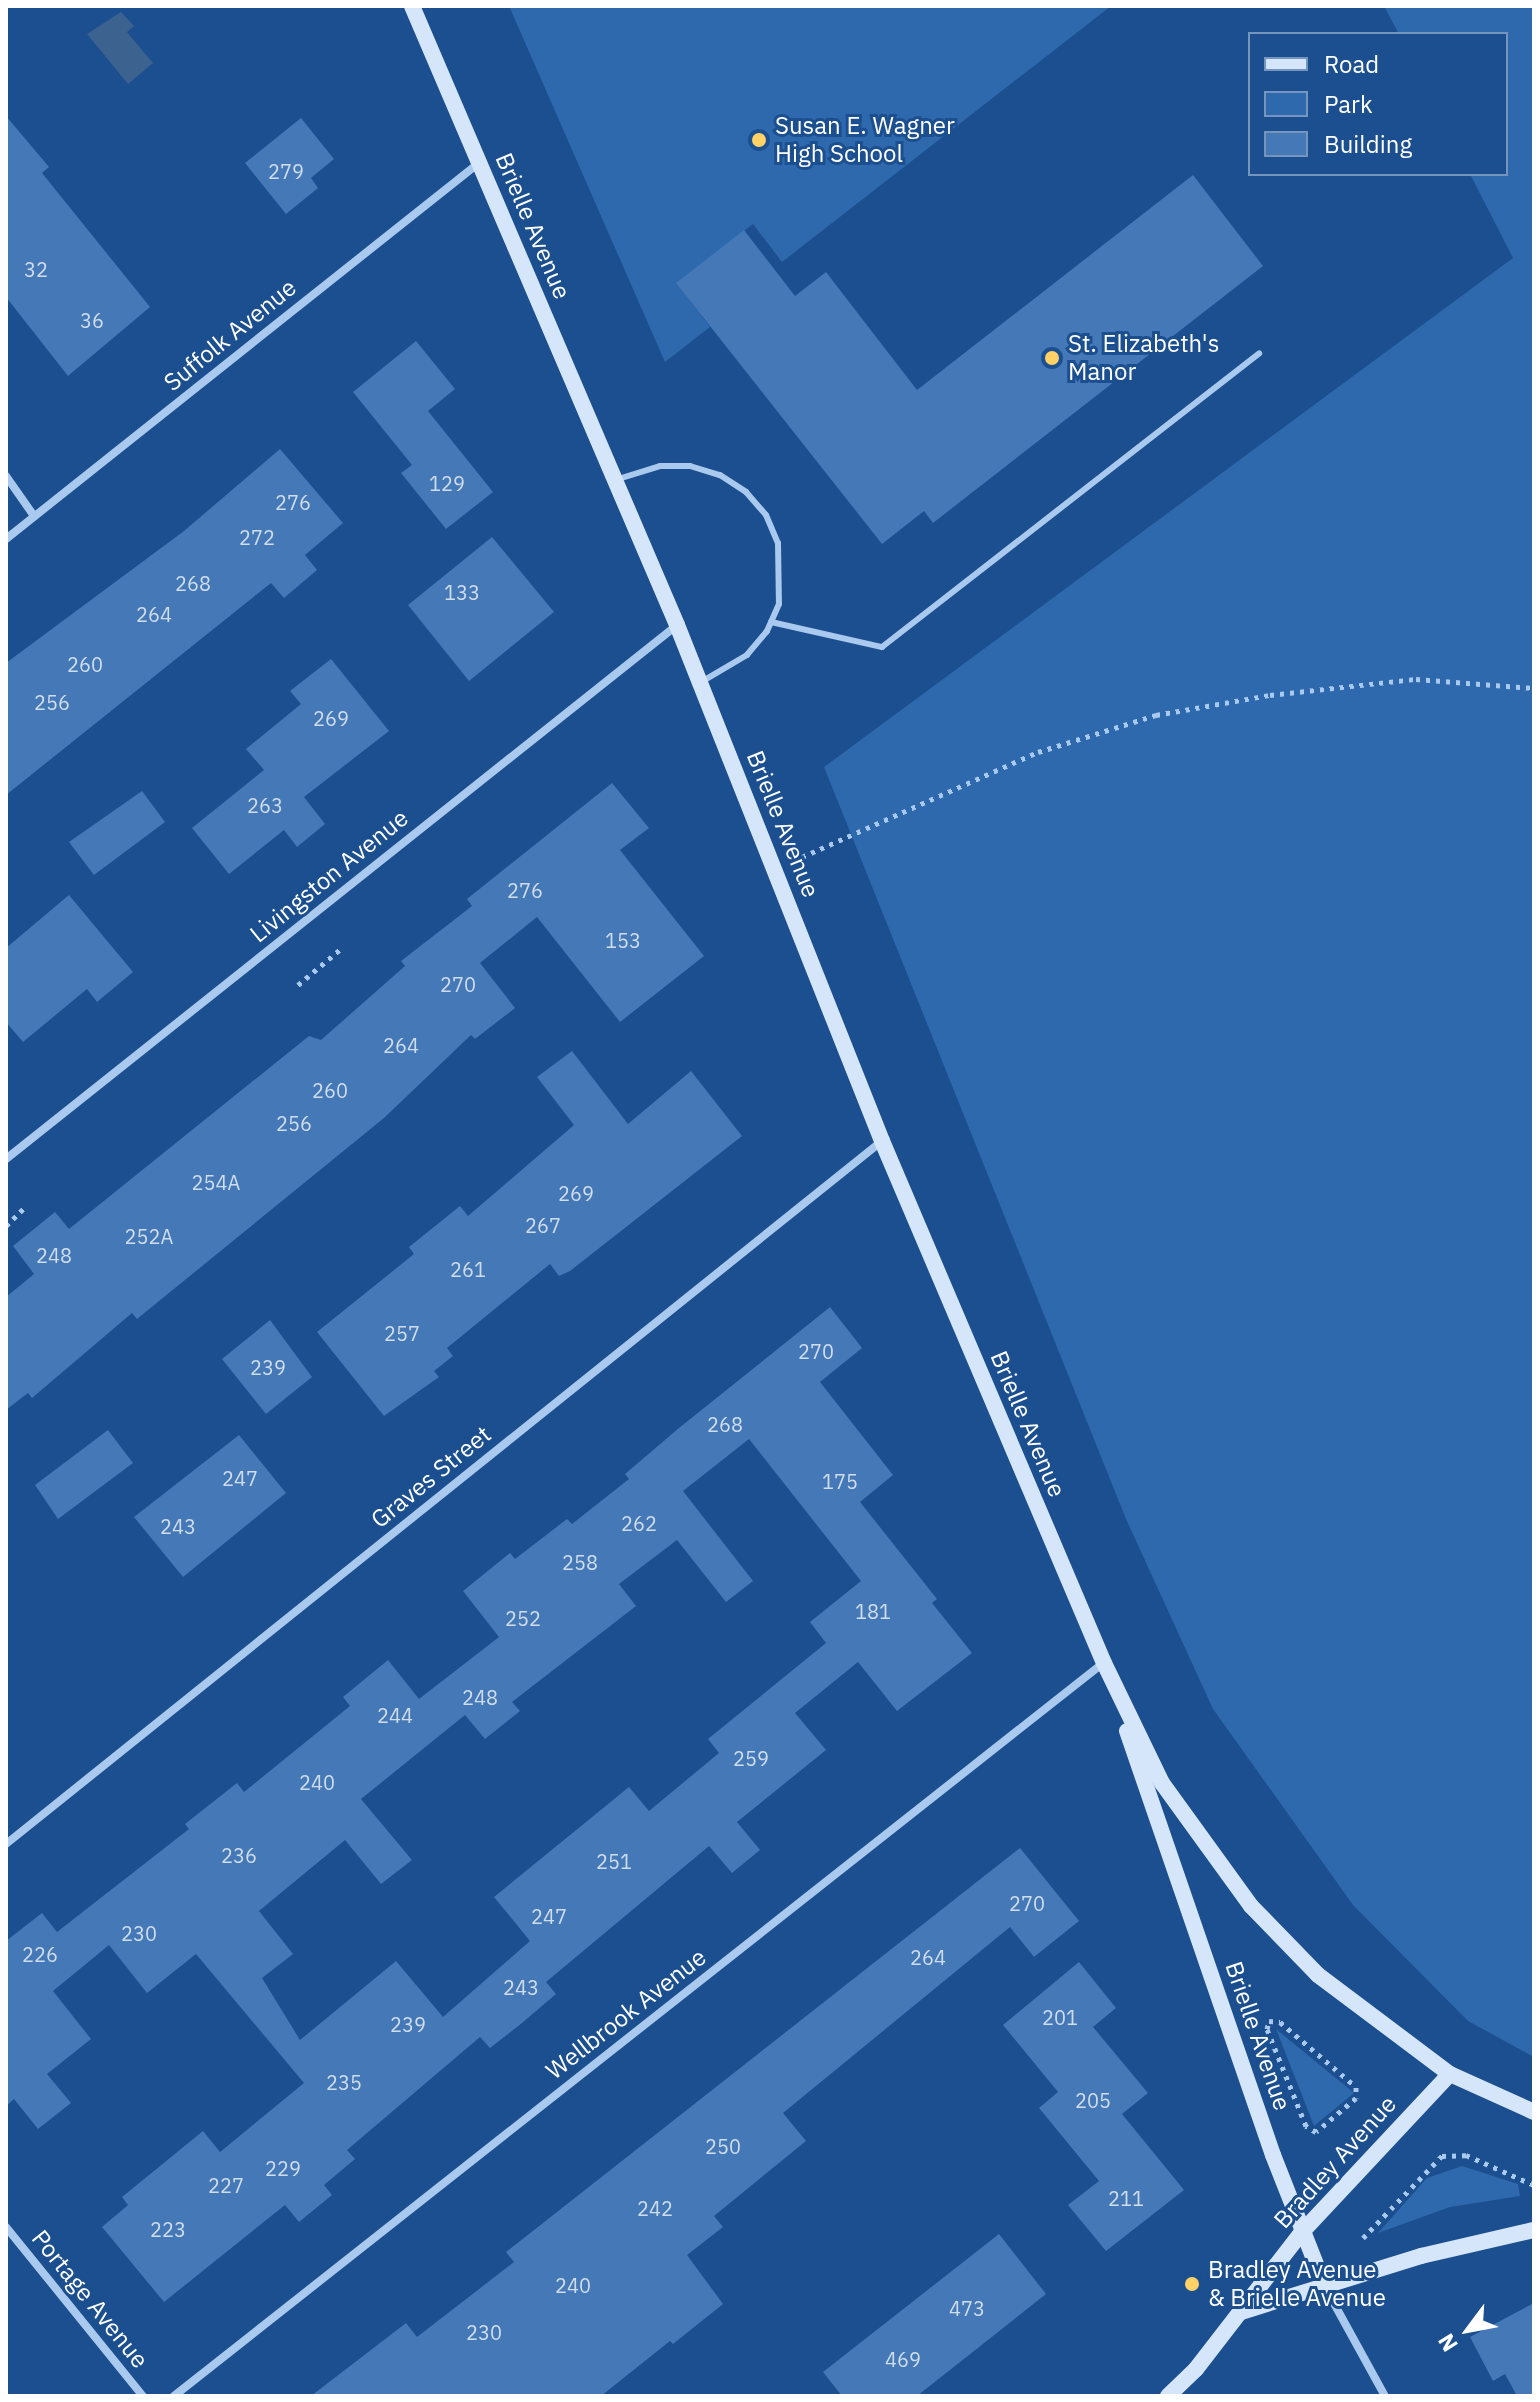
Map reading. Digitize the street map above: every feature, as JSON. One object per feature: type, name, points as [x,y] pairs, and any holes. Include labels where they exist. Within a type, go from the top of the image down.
[{"type":"street","name":"Brielle Avenue","points":[[412,6],[701,682],[882,1141],[1104,1663],[1162,1783],[1251,1906],[1318,1975],[1450,2074],[1534,2112]]},
{"type":"street","name":"Suffolk Avenue","points":[[6,539],[480,162]]},
{"type":"street","points":[[6,476],[34,516]]},
{"type":"street","name":"Livingston Avenue","points":[[6,1159],[677,625]]},
{"type":"street","name":"Graves Street","points":[[6,1844],[882,1141]]},
{"type":"street","name":"Brielle Avenue","points":[[1104,1663],[1302,2232],[1325,2287]]},
{"type":"street","name":"Wellbrook Avenue","points":[[174,2396],[1104,1663]]},
{"type":"street","name":"Bradley Avenue","points":[[1168,2396],[1241,2312],[1302,2232],[1450,2074]]},
{"type":"street","name":"Portage Avenue","points":[[6,2227],[143,2396]]},
{"type":"street","points":[[1241,2312],[1421,2256],[1534,2230]]},
{"type":"street","points":[[1325,2287],[1385,2396]]},
{"type":"lane","points":[[771,622],[882,647],[1259,353]]},
{"type":"lane","points":[[614,480],[660,466],[690,466],[720,475],[746,492],[766,515],[778,543],[783,573],[771,622],[747,655],[701,682]]},
{"type":"path","points":[[775,869],[1038,752],[1156,715],[1270,695],[1416,679],[1534,688]]},
{"type":"path","points":[[298,985],[343,947]]},
{"type":"path","points":[[6,1226],[26,1206]]},
{"type":"path","points":[[1274,2019],[1356,2087],[1356,2098],[1322,2128],[1311,2133],[1306,2126],[1267,2029],[1274,2019]]},
{"type":"path","points":[[1364,2245],[1360,2244],[1364,2237],[1442,2156],[1466,2155],[1534,2185]]},
{"type":"green space","name":"Susan E. Wagner High School","points":[[509,6],[1111,6],[782,262],[753,224],[677,283],[710,327],[665,362]]},
{"type":"green space","points":[[1384,6],[1534,6],[1534,2057],[1468,2021],[1353,1905],[1213,1709],[1126,1519],[824,767],[1513,258],[1471,176],[1508,176],[1508,32],[1398,32]]},
{"type":"green space","points":[[1276,2029],[1354,2093],[1314,2126]]},
{"type":"green space","points":[[1462,2166],[1518,2184],[1520,2196],[1450,2207],[1378,2233],[1427,2178]]},
{"type":"shaded area","points":[[121,12],[134,26],[127,32],[153,63],[128,84],[87,34]]},
{"type":"building","points":[[6,116],[49,167],[42,173],[150,307],[68,376],[6,297]]},
{"type":"building","points":[[301,118],[334,159],[311,178],[318,188],[286,214],[245,163]]},
{"type":"building","name":"St. Elizabeth's Manor","points":[[1193,175],[1263,266],[933,523],[924,511],[882,544],[676,283],[744,230],[795,296],[826,272],[917,390]]},
{"type":"building","points":[[416,341],[455,389],[428,411],[493,492],[446,529],[401,473],[412,465],[353,392]]},
{"type":"building","points":[[280,449],[343,523],[305,555],[317,570],[284,598],[271,583],[6,795],[6,663],[184,531]]},
{"type":"building","points":[[492,537],[554,612],[469,681],[408,605]]},
{"type":"building","points":[[331,659],[389,731],[304,797],[325,824],[297,847],[284,830],[229,874],[192,828],[264,770],[246,749],[301,704],[290,691]]},
{"type":"building","points":[[612,783],[649,828],[620,850],[704,956],[620,1022],[537,917],[480,963],[515,1008],[475,1039],[471,1035],[384,1118],[137,1319],[132,1313],[32,1398],[28,1393],[6,1410],[6,1297],[34,1274],[13,1246],[55,1212],[69,1229],[309,1036],[321,1040],[405,966],[401,961],[472,906],[467,899]]},
{"type":"building","points":[[142,791],[165,822],[94,875],[69,842]]},
{"type":"building","points":[[69,895],[133,972],[97,1002],[87,989],[23,1042],[6,1022],[6,948]]},
{"type":"building","points":[[572,1051],[628,1124],[691,1071],[742,1136],[570,1271],[559,1276],[550,1264],[447,1348],[453,1356],[434,1371],[439,1377],[384,1416],[317,1332],[414,1254],[409,1247],[460,1206],[468,1216],[574,1125],[537,1077]]},
{"type":"building","points":[[830,1307],[862,1348],[820,1382],[893,1475],[860,1502],[937,1599],[932,1603],[972,1653],[897,1711],[858,1662],[795,1713],[826,1750],[737,1822],[760,1850],[732,1873],[709,1846],[546,1982],[556,1994],[522,2023],[490,2048],[480,2037],[347,2150],[355,2159],[324,2185],[332,2195],[299,2222],[285,2205],[164,2302],[102,2227],[128,2205],[122,2197],[203,2131],[220,2152],[304,2083],[196,1954],[147,1993],[109,1945],[53,1991],[91,2039],[47,2074],[71,2103],[38,2129],[14,2099],[6,2106],[6,1941],[42,1913],[57,1932],[189,1829],[185,1824],[237,1783],[244,1792],[350,1706],[343,1697],[388,1660],[419,1699],[499,1637],[463,1591],[510,1553],[515,1559],[567,1519],[572,1524],[629,1479],[625,1474]],"holes":[[[749,1439],[861,1581],[810,1622],[826,1643],[708,1739],[719,1753],[649,1811],[629,1787],[494,1897],[530,1941],[443,2017],[396,1961],[300,2040],[262,1978],[293,1954],[259,1911],[345,1840],[381,1884],[412,1860],[361,1799],[465,1715],[485,1739],[520,1711],[512,1702],[636,1606],[619,1584],[677,1540],[726,1602],[753,1581],[683,1491]]]},
{"type":"building","points":[[270,1320],[312,1377],[266,1414],[222,1359]]},
{"type":"building","points":[[108,1430],[133,1463],[58,1519],[35,1485]]},
{"type":"building","points":[[239,1435],[286,1493],[183,1577],[134,1517]]},
{"type":"building","points":[[1020,1848],[1079,1921],[1034,1957],[1010,1927],[783,2113],[806,2141],[714,2216],[723,2227],[687,2255],[723,2304],[673,2344],[670,2341],[601,2396],[311,2396],[406,2323],[417,2337],[514,2262],[506,2252]]},
{"type":"building","points":[[1079,1962],[1116,2008],[1093,2027],[1148,2093],[1122,2114],[1184,2190],[1106,2251],[1068,2205],[1099,2181],[1039,2108],[1058,2092],[1003,2025]]},
{"type":"building","points":[[999,2234],[1046,2294],[917,2396],[842,2396],[823,2372]]},
{"type":"building","points":[[1534,2303],[1534,2396],[1517,2396],[1505,2374],[1493,2381],[1470,2337]]},
{"type":"place","name":"Susan E. Wagner High School","points":[[759,140]]},
{"type":"place","name":"St. Elizabeth's Manor","points":[[1052,358]]},
{"type":"place","name":"Bradley Avenue & Brielle Avenue","points":[[1192,2284]]}]
